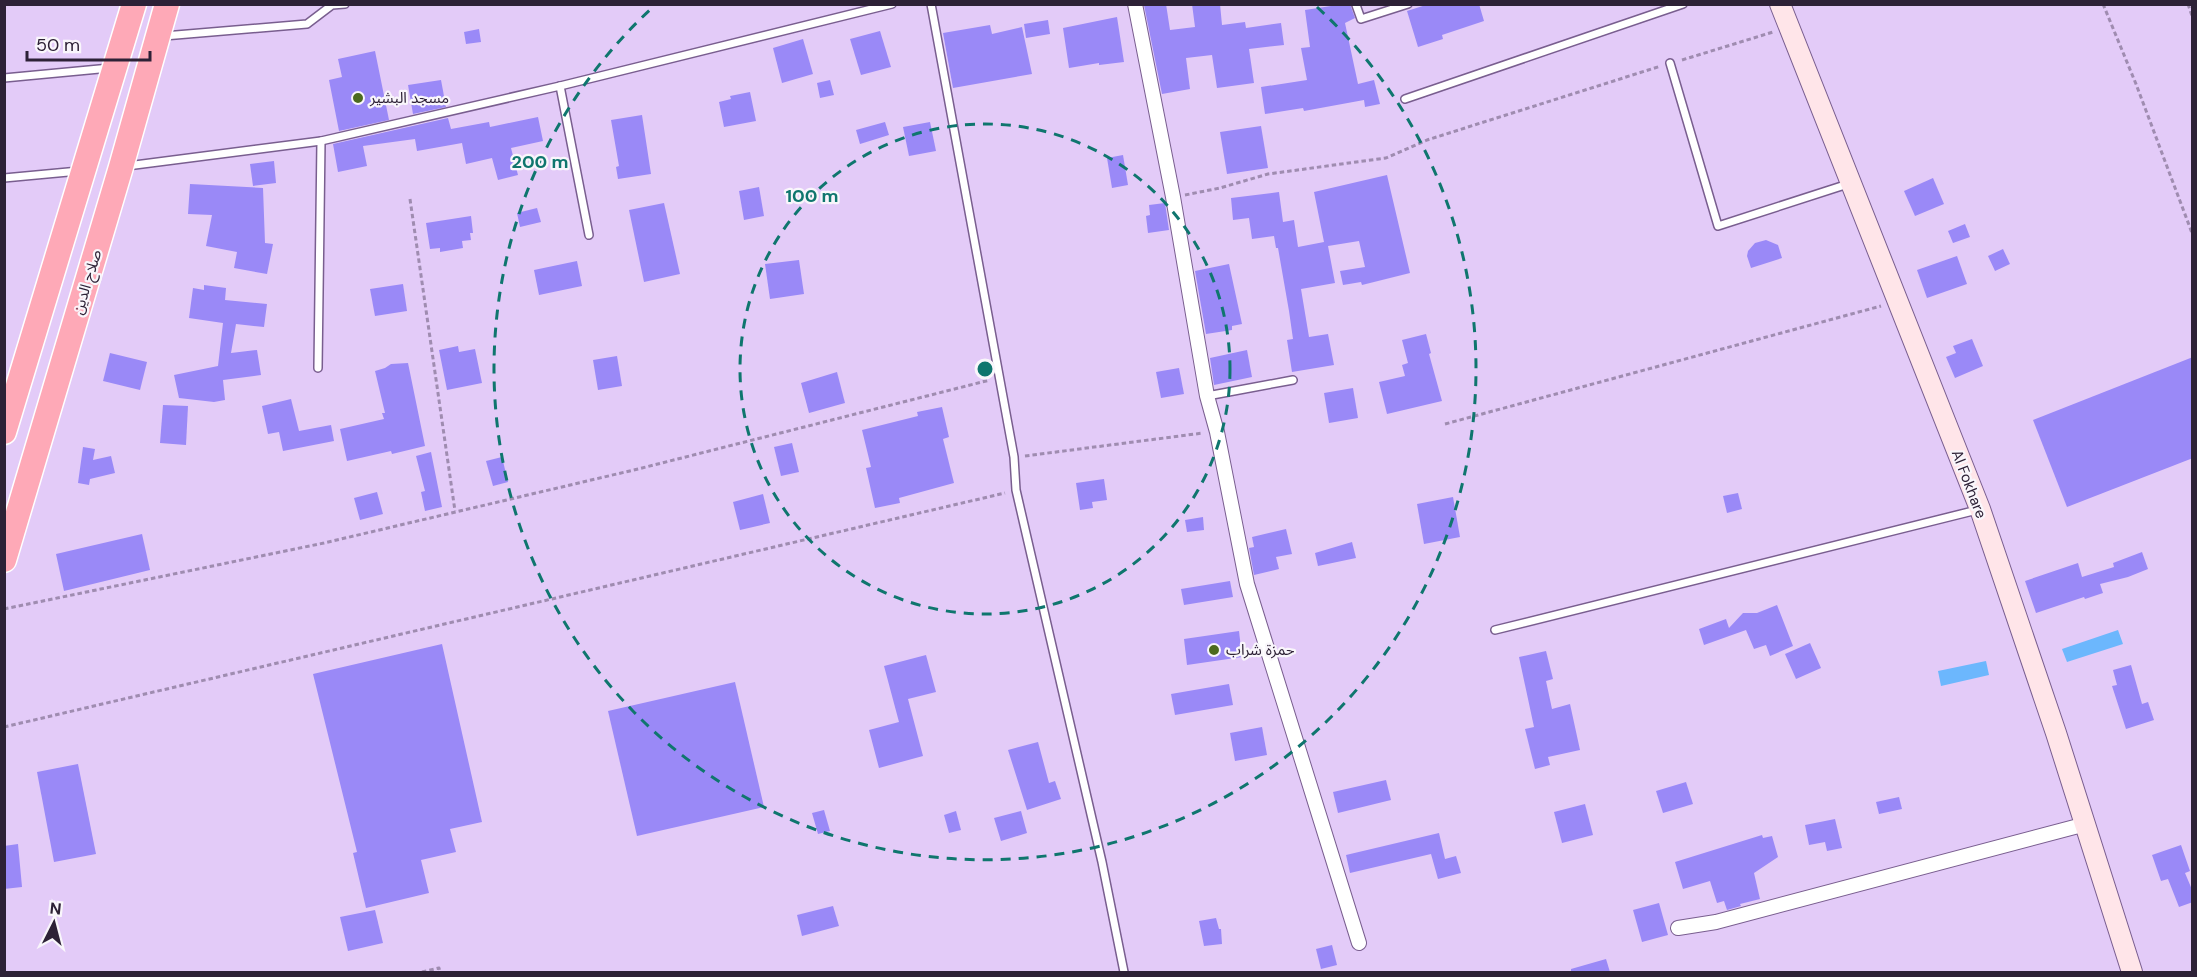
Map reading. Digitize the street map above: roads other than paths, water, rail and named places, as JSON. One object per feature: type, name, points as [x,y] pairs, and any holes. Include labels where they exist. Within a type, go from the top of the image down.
[{"type":"highway","points":[[4,432],[134,4]]},
{"type":"highway","name":"صلاح الدين","points":[[4,560],[167,4]]},
{"type":"street","points":[[1135,4],[1173,197],[1207,396],[1217,432],[1247,584],[1359,943]]},
{"type":"street","name":"Al Fokhare","points":[[1780,4],[1980,509],[2086,824],[2132,972]]},
{"type":"street","points":[[1678,928],[1716,922],[2086,824]]},
{"type":"lane","points":[[158,36],[307,24],[332,5],[345,4]]},
{"type":"lane","points":[[121,167],[321,141],[560,86],[892,4]]},
{"type":"lane","points":[[931,4],[1014,457],[1016,490],[1103,865],[1124,972]]},
{"type":"lane","points":[[1356,4],[1361,19],[1408,4]]},
{"type":"lane","points":[[1406,99],[1683,4]]},
{"type":"lane","points":[[1670,63],[1718,226],[1850,183]]},
{"type":"lane","points":[[4,78],[116,68]]},
{"type":"lane","points":[[560,86],[589,235]]},
{"type":"lane","points":[[318,368],[321,141]]},
{"type":"lane","points":[[4,178],[84,171]]},
{"type":"lane","points":[[1207,396],[1293,380]]},
{"type":"lane","points":[[1496,630],[1980,509]]},
{"type":"water","points":[[2118,630],[2123,644],[2067,662],[2062,649]]},
{"type":"water","points":[[1986,661],[1989,675],[1941,686],[1938,671]]},
{"type":"place","name":"مسجد البشير","points":[[358,98]]},
{"type":"place","name":"حمزة شراب","points":[[1214,650]]}]
